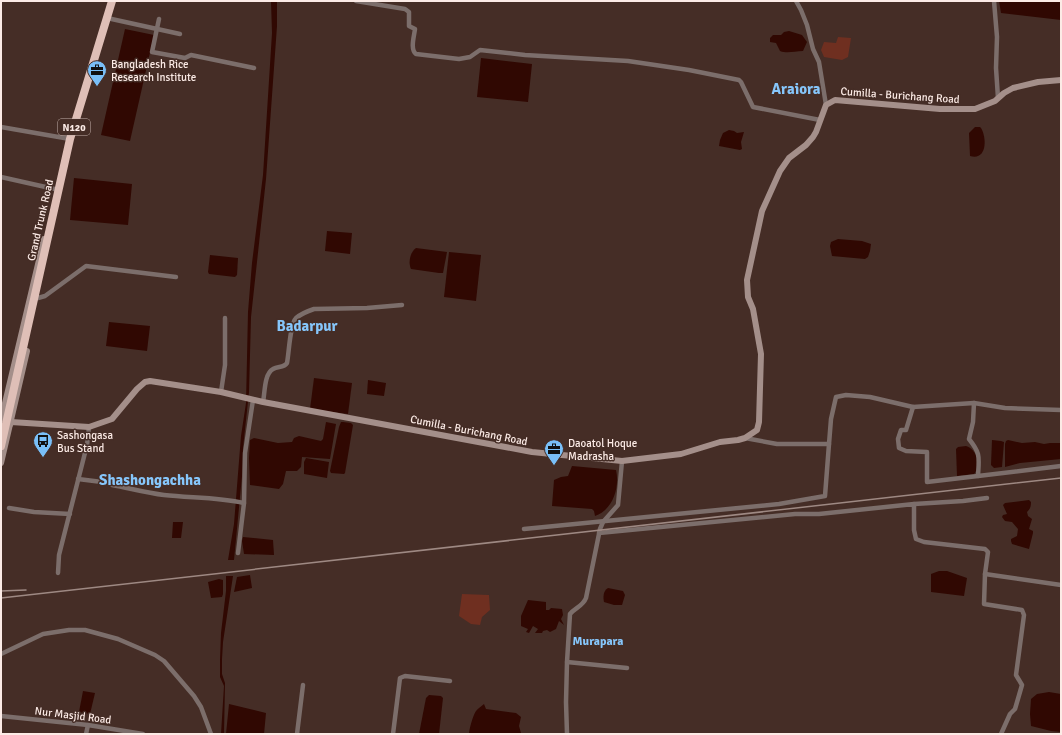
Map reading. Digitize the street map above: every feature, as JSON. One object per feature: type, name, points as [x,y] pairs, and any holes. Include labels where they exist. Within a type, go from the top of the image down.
[{"type":"highway","name":"Grand Trunk Road","points":[[1,447],[70,139],[112,1]]},
{"type":"main road","name":"Cumilla - Burichang Road","points":[[11,422],[89,427],[114,418],[137,389],[147,381],[221,392],[263,402],[532,452],[622,461],[681,454],[720,442],[745,438],[756,430],[759,422],[761,354],[753,309],[748,297],[747,280],[762,211],[780,171],[789,158],[813,137],[826,105],[835,100],[940,109],[975,109],[995,101],[1004,93],[1013,88],[1038,82],[1061,80]]},
{"type":"main road","points":[[1,463],[44,271],[51,223]]},
{"type":"main road","points":[[1,420],[41,248],[51,223]]},
{"type":"main road","points":[[1,447],[4,446],[9,424],[11,422]]},
{"type":"street","points":[[356,1],[405,9],[409,12],[409,26],[415,30],[413,52],[416,54],[459,59],[470,57],[480,50],[628,61],[689,70],[739,80],[742,82],[753,107],[820,120]]},
{"type":"street","points":[[796,1],[807,24],[813,49],[819,62],[826,105]]},
{"type":"street","points":[[994,1],[997,37],[996,68],[998,98]]},
{"type":"street","points":[[107,18],[180,34]]},
{"type":"street","points":[[159,19],[152,52],[185,58],[191,55],[254,68]]},
{"type":"street","points":[[1,127],[70,139]]},
{"type":"street","points":[[1,177],[59,190]]},
{"type":"street","points":[[38,298],[45,296],[86,266],[176,276]]},
{"type":"street","points":[[263,402],[269,373],[274,368],[284,366],[287,363],[295,319],[307,311],[314,309],[367,308],[402,305]]},
{"type":"street","points":[[221,392],[225,365],[225,318]]},
{"type":"street","points":[[524,529],[779,504],[825,496],[831,419],[836,397],[846,395],[870,397],[913,407],[974,403],[1005,408],[1061,410]]},
{"type":"street","points":[[238,553],[245,453],[253,400]]},
{"type":"street","points":[[974,403],[973,422],[969,439],[980,457],[978,476]]},
{"type":"street","points":[[913,407],[906,430],[901,430],[898,439],[899,448],[906,451],[927,452],[927,482],[1061,466]]},
{"type":"street","points":[[58,573],[59,555],[70,514],[89,427]]},
{"type":"street","points":[[745,438],[777,444],[829,444]]},
{"type":"street","points":[[567,734],[567,662],[570,614],[584,602],[586,598],[599,533],[603,522],[618,505],[622,461]]},
{"type":"street","points":[[78,479],[110,483],[112,485],[164,495],[211,498],[242,502]]},
{"type":"street","points":[[599,533],[795,514],[819,514],[987,498]]},
{"type":"street","points":[[914,504],[916,539],[924,542],[985,549],[988,552],[985,574],[984,604],[1022,610],[1024,615],[1016,675],[1022,685],[1015,709],[1010,714],[1001,734]]},
{"type":"street","points":[[9,508],[34,512],[70,514]]},
{"type":"street","points":[[985,574],[1061,585]]},
{"type":"street","points":[[1,654],[39,636],[52,632],[86,630],[118,639],[164,661],[186,686],[201,707],[211,734]]},
{"type":"street","points":[[567,662],[628,668]]},
{"type":"street","points":[[393,734],[401,677],[405,676],[450,681]]},
{"type":"street","points":[[297,734],[303,685]]},
{"type":"street","name":"Nur Masjid Road","points":[[1,716],[88,725],[143,734]]},
{"type":"street","points":[[86,734],[88,725]]},
{"type":"shaded area","points":[[271,1],[277,1],[277,26],[266,179],[251,317],[249,392],[234,560],[228,560],[234,524],[241,436],[246,403],[248,312],[252,263],[263,175],[272,33]]},
{"type":"shaded area","points":[[999,1],[1061,1],[1061,20],[1001,13]]},
{"type":"shaded area","points":[[125,29],[154,35],[130,141],[101,135]]},
{"type":"shaded area","points":[[789,31],[802,35],[807,42],[803,51],[783,52],[780,51],[776,43],[770,42],[770,38],[773,35],[781,35],[784,32]]},
{"type":"shaded area","points":[[838,37],[851,38],[848,57],[842,60],[824,57],[821,50],[824,42],[836,43]]},
{"type":"shaded area","points":[[481,58],[532,64],[528,102],[477,97]]},
{"type":"shaded area","points":[[975,127],[981,128],[985,143],[983,152],[976,157],[970,156],[969,133]]},
{"type":"shaded area","points":[[729,130],[737,133],[744,132],[741,142],[742,149],[740,150],[719,146],[723,133]]},
{"type":"shaded area","points":[[74,178],[132,184],[128,225],[70,220]]},
{"type":"shaded area","points":[[327,231],[352,233],[350,254],[325,251]]},
{"type":"shaded area","points":[[838,239],[862,241],[871,244],[868,257],[865,259],[832,256],[830,246],[831,242]]},
{"type":"shaded area","points":[[416,248],[447,252],[443,273],[411,269],[410,258],[412,252]]},
{"type":"shaded area","points":[[449,252],[481,255],[476,301],[444,297]]},
{"type":"shaded area","points":[[210,255],[238,258],[237,275],[235,277],[209,274]]},
{"type":"shaded area","points":[[109,322],[150,326],[147,351],[106,346]]},
{"type":"shaded area","points":[[314,378],[352,383],[348,414],[310,409]]},
{"type":"shaded area","points":[[368,380],[386,383],[384,396],[367,394]]},
{"type":"shaded area","points":[[326,422],[336,424],[330,459],[302,457],[301,467],[297,471],[286,471],[283,484],[279,489],[250,485],[250,440],[254,438],[278,443],[292,442],[294,438],[299,436],[321,441],[323,439]]},
{"type":"shaded area","points":[[341,422],[351,423],[353,425],[345,473],[331,473],[330,471]]},
{"type":"shaded area","points":[[992,440],[1004,442],[1002,467],[994,468],[991,465]]},
{"type":"shaded area","points":[[1008,440],[1022,443],[1061,443],[1061,459],[1020,463],[1005,467],[1005,444]]},
{"type":"shaded area","points":[[966,446],[973,451],[977,458],[976,471],[974,474],[957,476],[956,449],[958,447]]},
{"type":"shaded area","points":[[306,458],[329,462],[327,478],[304,474],[304,462]]},
{"type":"shaded area","points":[[572,466],[616,470],[617,484],[614,497],[611,503],[601,513],[595,516],[592,509],[552,506],[554,480],[568,476]]},
{"type":"shaded area","points":[[1029,500],[1031,505],[1027,512],[1028,516],[1032,519],[1029,529],[1033,531],[1033,533],[1029,549],[1012,544],[1011,539],[1017,536],[1018,529],[1012,522],[1005,521],[1002,517],[1003,515],[1007,514],[1003,505],[1005,503]]},
{"type":"shaded area","points":[[173,522],[183,522],[181,538],[172,538]]},
{"type":"shaded area","points":[[243,537],[273,540],[274,555],[244,554],[242,541]]},
{"type":"shaded area","points":[[939,571],[947,571],[967,578],[964,596],[931,592],[931,574]]},
{"type":"shaded area","points":[[250,575],[252,588],[234,592],[237,577]]},
{"type":"shaded area","points":[[226,576],[233,576],[223,642],[222,674],[225,683],[224,734],[221,734],[224,686],[220,677],[220,660]]},
{"type":"shaded area","points":[[219,579],[223,580],[222,597],[211,598],[208,582]]},
{"type":"shaded area","points":[[608,588],[623,591],[625,595],[622,605],[614,605],[604,602],[604,594]]},
{"type":"shaded area","points":[[462,594],[489,595],[490,610],[482,617],[480,625],[471,624],[459,616]]},
{"type":"shaded area","points":[[528,600],[546,602],[546,610],[551,608],[562,609],[563,615],[561,619],[564,625],[559,621],[556,629],[550,632],[547,630],[543,631],[542,633],[535,633],[538,629],[533,626],[529,633],[526,632],[528,629],[521,626],[521,616]]},
{"type":"shaded area","points":[[83,691],[95,693],[90,714],[79,712]]},
{"type":"shaded area","points":[[1049,692],[1061,694],[1061,732],[1031,726],[1031,699],[1037,694]]},
{"type":"shaded area","points":[[429,695],[441,696],[443,698],[439,734],[419,734],[426,698]]},
{"type":"shaded area","points":[[229,704],[266,713],[264,734],[226,734]]},
{"type":"shaded area","points":[[484,704],[486,709],[516,713],[521,717],[519,726],[521,733],[523,734],[469,734],[471,722],[475,713]]},
{"type":"railway","points":[[1,598],[1061,478]]},
{"type":"railway","points":[[1,591],[26,590]]},
{"type":"place","name":"Bangladesh Rice Research Institute","points":[[97,87]]},
{"type":"place","name":"Sashongasa Bus Stand","points":[[43,458]]},
{"type":"place","name":"Daoatol Hoque Madrasha","points":[[554,466]]},
{"type":"district","name":"Araiora","points":[[796,89]]},
{"type":"district","name":"Badarpur","points":[[307,326]]},
{"type":"district","name":"Shashongachha","points":[[150,480]]},
{"type":"district","name":"Murapara","points":[[598,641]]}]
